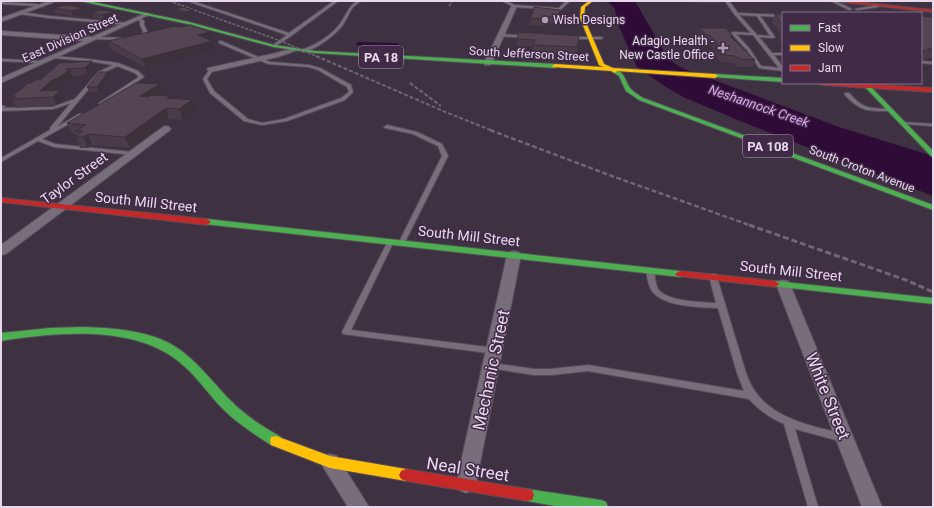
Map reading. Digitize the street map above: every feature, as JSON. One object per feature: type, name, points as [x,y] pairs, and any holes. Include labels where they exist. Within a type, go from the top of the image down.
[{"type":"main road","name":"PA 18","points":[[82,1],[148,14],[274,46]]},
{"type":"main road","points":[[591,1],[585,5],[582,12],[582,18],[602,65],[615,71]]},
{"type":"main road","points":[[834,1],[855,7],[933,8]]},
{"type":"main road","points":[[597,29],[592,8],[600,2]]},
{"type":"main road","points":[[855,7],[879,6],[933,11]]},
{"type":"main road","name":"South Jefferson Street","points":[[274,46],[303,51],[782,80]]},
{"type":"main road","points":[[611,59],[615,71]]},
{"type":"main road","name":"South Croton Avenue","points":[[615,71],[621,76],[628,90],[641,99],[933,208]]},
{"type":"main road","points":[[837,84],[933,90]]},
{"type":"main road","points":[[867,86],[931,151]]},
{"type":"main road","name":"South Mill Street","points":[[1,200],[402,242],[933,301]]},
{"type":"main road","name":"Neal Street","points":[[1,337],[42,331],[91,330],[124,334],[164,345],[180,356],[203,376],[229,408],[254,429],[297,452],[330,462],[602,507]]},
{"type":"street","points":[[1,20],[54,1]]},
{"type":"street","points":[[488,63],[514,6]]},
{"type":"street","name":"East Division Street","points":[[1,81],[148,14]]},
{"type":"street","points":[[1,33],[95,38]]},
{"type":"street","points":[[211,70],[294,50]]},
{"type":"street","name":"Taylor Street","points":[[1,251],[166,130]]},
{"type":"street","name":"Mechanic Street","points":[[466,484],[494,358],[514,255]]},
{"type":"street","name":"White Street","points":[[783,284],[872,507]]},
{"type":"street","points":[[330,462],[359,507]]},
{"type":"lane","points":[[1,3],[8,1]]},
{"type":"lane","points":[[1,3],[17,4],[39,1]]},
{"type":"lane","points":[[189,1],[290,35]]},
{"type":"lane","points":[[274,46],[336,1]]},
{"type":"lane","points":[[303,51],[317,46],[344,20],[349,7],[359,1]]},
{"type":"lane","points":[[504,1],[514,6],[556,9],[560,9],[568,1]]},
{"type":"lane","points":[[727,1],[736,14],[772,54],[782,69]]},
{"type":"lane","points":[[27,3],[36,5]]},
{"type":"lane","points":[[20,13],[127,24]]},
{"type":"lane","points":[[736,14],[782,16]]},
{"type":"lane","points":[[758,15],[773,36],[733,33],[748,49],[760,67],[782,69]]},
{"type":"lane","points":[[95,38],[124,39],[144,35],[145,30],[142,25],[142,21],[139,19]]},
{"type":"lane","points":[[567,38],[591,38],[597,29]]},
{"type":"lane","points":[[501,35],[529,37]]},
{"type":"lane","points":[[211,70],[205,79],[212,92],[246,120],[262,124],[293,118],[343,99],[351,92],[349,86],[319,69],[310,66],[269,63],[261,58],[220,42]]},
{"type":"lane","points":[[772,54],[782,54]]},
{"type":"lane","points":[[54,57],[118,64],[139,72],[142,77],[96,107]]},
{"type":"lane","points":[[1,60],[42,62]]},
{"type":"lane","points":[[922,62],[933,63]]},
{"type":"lane","points":[[48,133],[100,73],[118,64]]},
{"type":"lane","points":[[847,94],[857,106],[862,108],[890,110]]},
{"type":"lane","points":[[1,107],[3,107],[1,110],[52,108],[77,100]]},
{"type":"lane","points":[[862,108],[868,115]]},
{"type":"lane","points":[[1,159],[89,110]]},
{"type":"lane","points":[[903,123],[933,125]]},
{"type":"lane","points":[[387,127],[415,133],[440,145],[445,156],[402,242]]},
{"type":"lane","points":[[37,139],[54,145],[132,154]]},
{"type":"lane","points":[[391,241],[346,332],[494,358],[534,372],[551,372],[588,368],[752,396]]},
{"type":"lane","points":[[650,270],[652,283],[656,291],[664,298],[676,301],[721,306]]},
{"type":"lane","points":[[713,276],[741,371],[752,396],[768,411],[788,422],[845,438]]},
{"type":"lane","points":[[788,422],[813,507]]},
{"type":"water","name":"Neshannock Creek","points":[[607,1],[635,1],[669,60],[682,68],[839,127],[933,156],[933,196],[750,125],[683,97],[666,87],[637,67],[617,22],[615,9]]},
{"type":"water","points":[[359,42],[396,43],[403,46],[379,48],[365,47],[355,44]]},
{"type":"building","points":[[66,5],[84,8],[72,11],[54,8]]},
{"type":"building","points":[[183,7],[193,10],[185,12],[176,9]]},
{"type":"building","points":[[534,7],[560,10],[559,17],[548,17],[547,19],[531,18]]},
{"type":"building","points":[[99,10],[114,11],[103,15],[92,14]]},
{"type":"building","points":[[775,14],[782,15],[782,24]]},
{"type":"building","points":[[922,16],[933,17],[933,49],[927,48],[930,51],[922,50]]},
{"type":"building","points":[[191,25],[210,32],[198,35],[212,41],[142,59],[108,41],[176,26]]},
{"type":"building","points":[[700,28],[726,28],[733,36],[730,36],[755,60],[739,59],[735,56],[722,55],[715,47],[720,47],[710,35],[706,35]]},
{"type":"building","points":[[519,32],[579,36],[577,47],[533,45],[535,40],[517,39]]},
{"type":"building","points":[[92,61],[85,68],[66,69],[70,70],[52,80],[40,91],[60,90],[53,97],[12,99],[16,96],[11,97],[28,83],[42,79],[59,63]]},
{"type":"building","points":[[100,72],[108,72],[97,87],[87,87]]},
{"type":"building","points":[[136,83],[160,84],[140,96],[170,96],[167,98],[192,100],[179,109],[166,108],[125,137],[88,134],[83,137],[76,136],[83,131],[76,131],[86,125],[67,123]]},
{"type":"railway","points":[[169,1],[281,41],[318,57]]},
{"type":"railway","points":[[449,6],[453,1]]},
{"type":"railway","points":[[316,56],[493,131]]},
{"type":"railway","points":[[410,83],[441,106]]},
{"type":"railway","points":[[490,130],[609,175],[752,226]]},
{"type":"railway","points":[[749,225],[906,280],[933,292]]},
{"type":"traffic: fast","points":[[82,1],[189,23],[274,46],[315,52],[555,66]]},
{"type":"traffic: fast","points":[[615,71],[621,75],[628,90],[641,99],[933,208]]},
{"type":"traffic: fast","points":[[715,76],[782,80]]},
{"type":"traffic: fast","points":[[867,86],[933,155]]},
{"type":"traffic: fast","points":[[207,222],[680,274]]},
{"type":"traffic: fast","points":[[775,284],[933,301]]},
{"type":"traffic: fast","points":[[1,337],[66,330],[99,331],[143,338],[166,346],[183,358],[199,373],[223,401],[239,416],[276,441]]},
{"type":"traffic: fast","points":[[527,495],[601,507]]},
{"type":"traffic: slow","points":[[591,1],[583,7],[582,18],[602,65],[615,71]]},
{"type":"traffic: slow","points":[[555,66],[715,76]]},
{"type":"traffic: slow","points":[[276,441],[330,462],[406,475]]},
{"type":"traffic: jam","points":[[835,1],[933,11]]},
{"type":"traffic: jam","points":[[838,84],[933,90]]},
{"type":"traffic: jam","points":[[1,200],[207,222]]},
{"type":"traffic: jam","points":[[680,274],[775,284]]},
{"type":"traffic: jam","points":[[406,475],[527,495]]},
{"type":"place","name":"Wish Designs","points":[[545,20]]},
{"type":"place","name":"Adagio Health - New Castle Office","points":[[723,48]]}]
